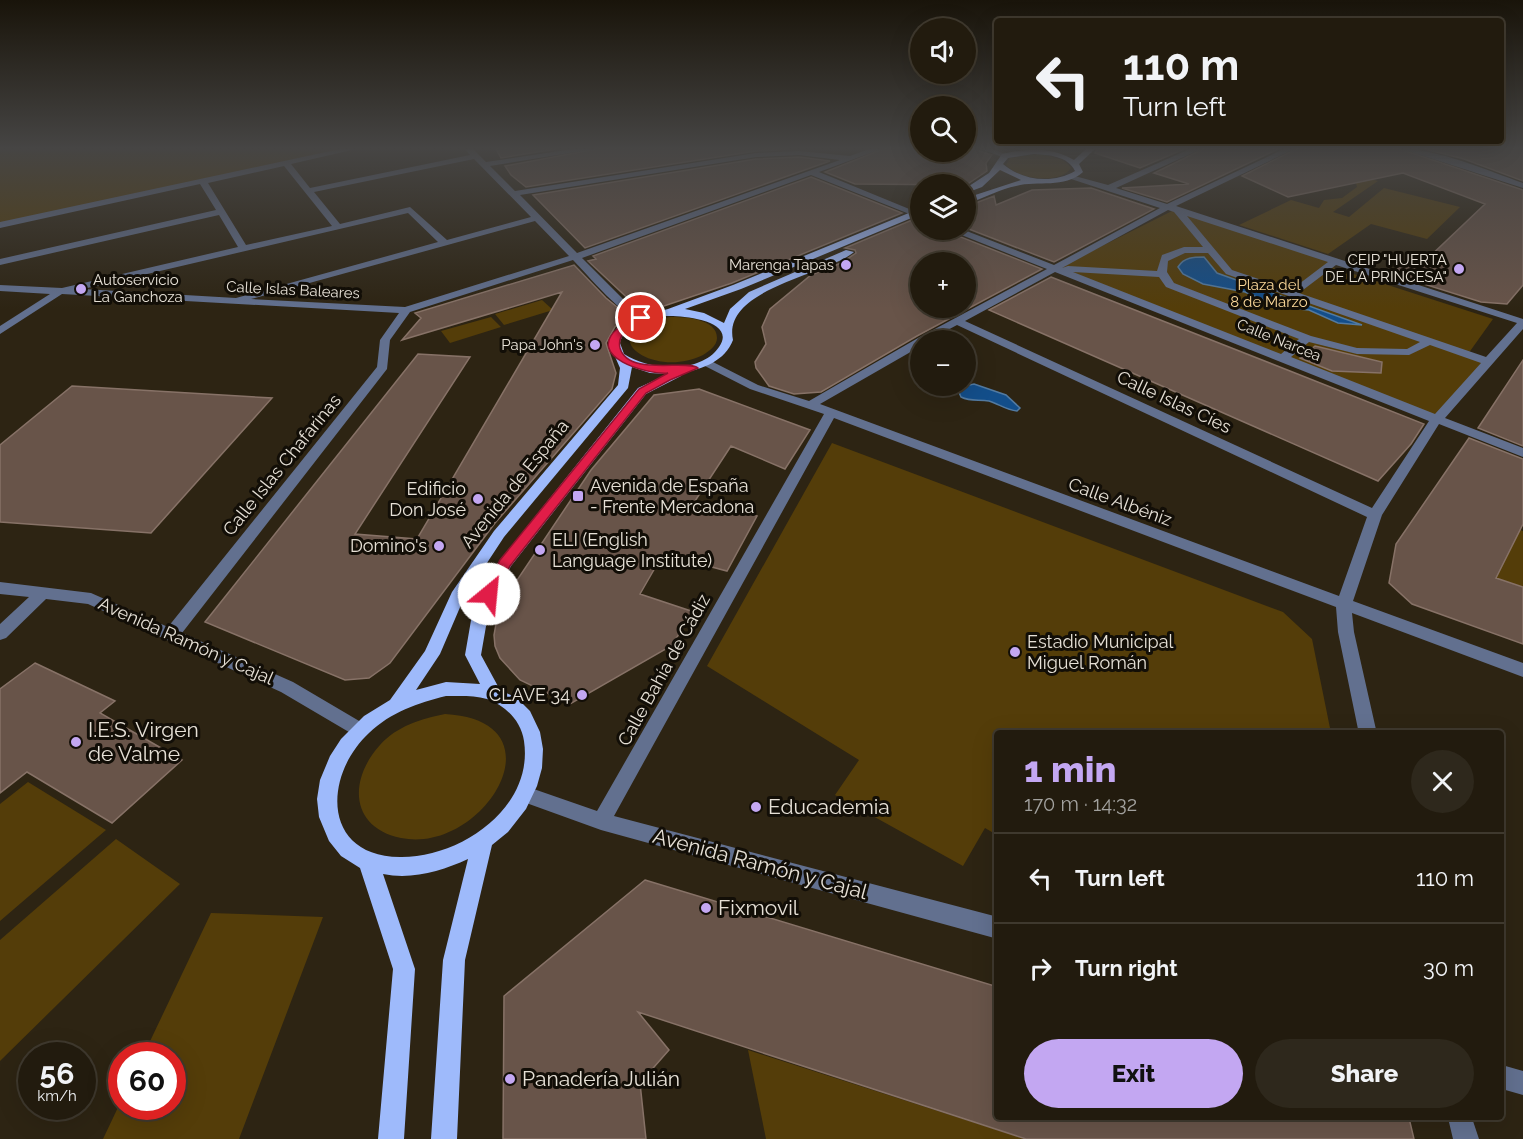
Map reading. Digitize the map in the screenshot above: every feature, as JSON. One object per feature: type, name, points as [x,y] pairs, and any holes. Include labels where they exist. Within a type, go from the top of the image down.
[{"type":"main road","points":[[641,318],[661,314],[737,288],[910,219]]},
{"type":"main road","points":[[726,332],[734,310],[753,294],[910,219]]},
{"type":"main road","points":[[494,695],[473,655],[481,609],[505,563],[642,391],[666,377],[707,363],[725,348],[728,340],[726,332],[719,324],[708,318],[693,314],[661,314]]},
{"type":"main road","name":"Avenida de España","points":[[396,705],[432,654],[457,597],[499,534],[624,387],[627,368],[615,348],[615,339],[620,331],[641,318]]},
{"type":"main road","points":[[619,356],[629,363],[658,371],[693,368]]},
{"type":"main road","points":[[446,689],[471,689],[494,695],[513,706],[528,723],[535,744],[534,768],[525,794],[508,819],[483,840],[455,856],[424,865],[395,867],[368,861],[342,844],[327,818],[326,788],[338,758],[360,730],[396,705],[421,694],[446,689]]},
{"type":"main road","points":[[444,1139],[454,960],[483,840]]},
{"type":"main road","points":[[368,861],[404,969],[391,1139]]},
{"type":"street","points":[[0,225],[103,202]]},
{"type":"street","points":[[214,202],[243,248]]},
{"type":"street","points":[[317,202],[338,227]]},
{"type":"street","points":[[521,202],[623,305],[641,318]]},
{"type":"street","name":"Calle Islas Baleares","points":[[0,288],[406,310],[577,256],[730,202]]},
{"type":"street","points":[[887,202],[910,211]]},
{"type":"street","points":[[1154,202],[1523,322],[1436,420],[1375,515],[1344,605],[1346,632],[1367,730]]},
{"type":"street","points":[[941,330],[1184,202]]},
{"type":"street","points":[[1172,208],[1229,272],[1489,362]]},
{"type":"street","points":[[0,331],[59,292],[410,210],[445,243]]},
{"type":"street","points":[[0,262],[219,212]]},
{"type":"street","points":[[226,302],[537,218]]},
{"type":"street","name":"Calle Narcea","points":[[976,237],[1056,269],[1178,303],[1282,359],[1523,453]]},
{"type":"street","points":[[1210,250],[1173,252],[1165,257],[1162,262],[1162,274],[1178,303],[1357,351],[1409,352],[1429,341]]},
{"type":"street","points":[[1292,294],[1335,261]]},
{"type":"street","points":[[1056,269],[1162,274]]},
{"type":"street","name":"Calle Islas Chafarinas","points":[[170,636],[383,367],[385,340],[406,310]]},
{"type":"street","name":"Calle Islas Cíes","points":[[957,321],[1375,515]]},
{"type":"street","points":[[1282,359],[1307,338]]},
{"type":"street","points":[[810,405],[910,348]]},
{"type":"street","name":"Calle Albéniz","points":[[707,363],[754,387],[810,405],[1523,670]]},
{"type":"street","name":"Calle Bahía de Cádiz","points":[[601,821],[831,413]]},
{"type":"street","name":"Avenida Ramón y Cajal","points":[[0,588],[91,599],[287,687],[360,730]]},
{"type":"street","points":[[0,634],[43,593]]},
{"type":"street","name":"Avenida Ramón y Cajal","points":[[525,794],[601,821],[994,927]]},
{"type":"street","points":[[1504,1078],[1523,1083]]},
{"type":"street","points":[[1461,1120],[1466,1139]]},
{"type":"green space","points":[[0,202],[106,202],[0,225]]},
{"type":"green space","points":[[1287,202],[1299,202],[1319,208],[1323,202],[1347,202],[1333,212],[1349,217],[1367,202],[1441,202],[1460,207],[1427,239],[1371,224],[1328,254],[1239,225]]},
{"type":"green space","name":"Plaza del 8 de Marzo","points":[[1176,209],[1335,261],[1329,266],[1493,319],[1468,354],[1489,362],[1436,420],[1056,269]]},
{"type":"green space","points":[[542,300],[553,310],[504,325],[495,314]]},
{"type":"green space","points":[[491,317],[501,327],[450,343],[441,331]]},
{"type":"green space","points":[[670,317],[691,318],[706,323],[716,331],[716,343],[703,355],[683,361],[664,362],[648,358],[636,351],[630,342],[632,332],[645,323]]},
{"type":"green space","name":"Estadio Municipal Miguel Román","points":[[832,443],[1283,612],[1312,639],[1330,730],[994,730],[994,833],[985,828],[963,866],[835,795],[859,760],[707,666]]},
{"type":"green space","points":[[1520,530],[1523,531],[1523,587],[1496,578]]},
{"type":"green space","points":[[445,714],[481,722],[501,739],[506,761],[499,785],[483,808],[459,827],[431,838],[401,838],[384,832],[371,824],[363,813],[359,800],[359,786],[370,758],[387,738],[402,728]]},
{"type":"green space","points":[[28,782],[106,830],[0,921],[0,804]]},
{"type":"green space","points":[[116,839],[180,884],[0,1061],[0,940]]},
{"type":"green space","points":[[211,913],[323,917],[239,1139],[103,1139],[112,1120],[186,1120],[186,1042],[150,1042]]},
{"type":"green space","points":[[748,1050],[1025,1139],[766,1139]]},
{"type":"water","points":[[1204,257],[1217,273],[1362,325],[1338,323],[1309,310],[1280,307],[1245,292],[1203,284],[1183,274],[1178,267],[1186,259]]},
{"type":"water","points":[[976,385],[1006,395],[1020,408],[1017,411],[989,401],[961,397],[976,396]]},
{"type":"building","points":[[540,202],[714,202],[585,248]]},
{"type":"building","points":[[742,202],[875,202],[902,213],[732,283],[664,306],[639,305],[637,307],[588,261],[596,259],[593,256]]},
{"type":"building","points":[[995,202],[996,205],[1003,202],[1133,202],[1154,209],[1054,262],[976,232],[976,203]]},
{"type":"building","name":"CEIP \"HUERTA DE LA PRINCESA\"","points":[[1480,202],[1523,202],[1523,285],[1507,304],[1481,302],[1392,274],[1409,257],[1424,262],[1485,204]]},
{"type":"building","points":[[910,221],[910,240],[968,240],[1042,269],[976,304],[976,252],[910,252],[910,318],[951,318],[928,330],[910,330],[910,340],[821,392],[794,394],[769,386],[756,368],[755,362],[766,344],[762,327],[770,309],[811,275],[841,263],[856,253],[855,250],[845,248]]},
{"type":"building","name":"Edificio Don José","points":[[574,265],[606,298],[628,316],[615,327],[606,343],[616,373],[612,389],[495,523],[390,663],[369,678],[345,680],[205,622],[418,354],[470,357],[355,534],[417,539],[562,292],[402,340],[421,318],[415,313]]},
{"type":"building","points":[[1051,277],[1424,424],[1411,444],[1378,481],[989,310]]},
{"type":"building","points":[[1315,346],[1382,362],[1381,373],[1332,371],[1300,358]]},
{"type":"building","points":[[1523,360],[1523,446],[1478,428]]},
{"type":"building","points":[[72,386],[272,398],[151,533],[0,522],[0,445]]},
{"type":"building","points":[[699,389],[810,430],[785,469],[731,446],[695,501],[757,516],[727,571],[663,554],[640,594],[694,612],[671,646],[570,704],[520,680],[500,658],[495,646],[494,635],[499,607],[591,470],[654,395]]},
{"type":"building","points":[[1469,438],[1523,459],[1523,524],[1496,578],[1523,587],[1523,644],[1412,604],[1389,583],[1396,544]]},
{"type":"building","name":"I.E.S. Virgen de Valme","points":[[35,663],[115,701],[100,713],[182,760],[112,823],[27,772],[0,793],[0,689]]},
{"type":"building","points":[[645,880],[994,986],[994,1120],[1409,1120],[1414,1139],[1026,1139],[638,1012],[669,1050],[640,1083],[646,1139],[503,1139],[504,996]]},
{"type":"place","name":"Marenga Tapas","points":[[846,265]]},
{"type":"place","name":"CEIP \"HUERTA DE LA PRINCESA\"","points":[[1459,269]]},
{"type":"place","name":"Autoservicio La Ganchoza","points":[[81,289]]},
{"type":"place","name":"Papa John's","points":[[595,345]]},
{"type":"place","name":"Avenida de España - Frente Mercadona","points":[[578,496]]},
{"type":"place","name":"Edificio Don José","points":[[478,499]]},
{"type":"place","name":"Domino's","points":[[439,546]]},
{"type":"place","name":"ELI (English Language Institute)","points":[[540,550]]},
{"type":"place","name":"Estadio Municipal Miguel Román","points":[[1015,652]]},
{"type":"place","name":"CLAVE 34","points":[[582,695]]},
{"type":"place","name":"I.E.S. Virgen de Valme","points":[[76,742]]},
{"type":"place","name":"Educademia","points":[[756,807]]},
{"type":"place","name":"Fixmovil","points":[[706,908]]},
{"type":"place","name":"Panadería Julián","points":[[510,1079]]},
{"type":"route","points":[[489,594],[505,563],[642,391],[666,377],[693,368],[658,371],[642,368],[619,356],[615,348],[615,339],[620,331],[641,318]]}]
